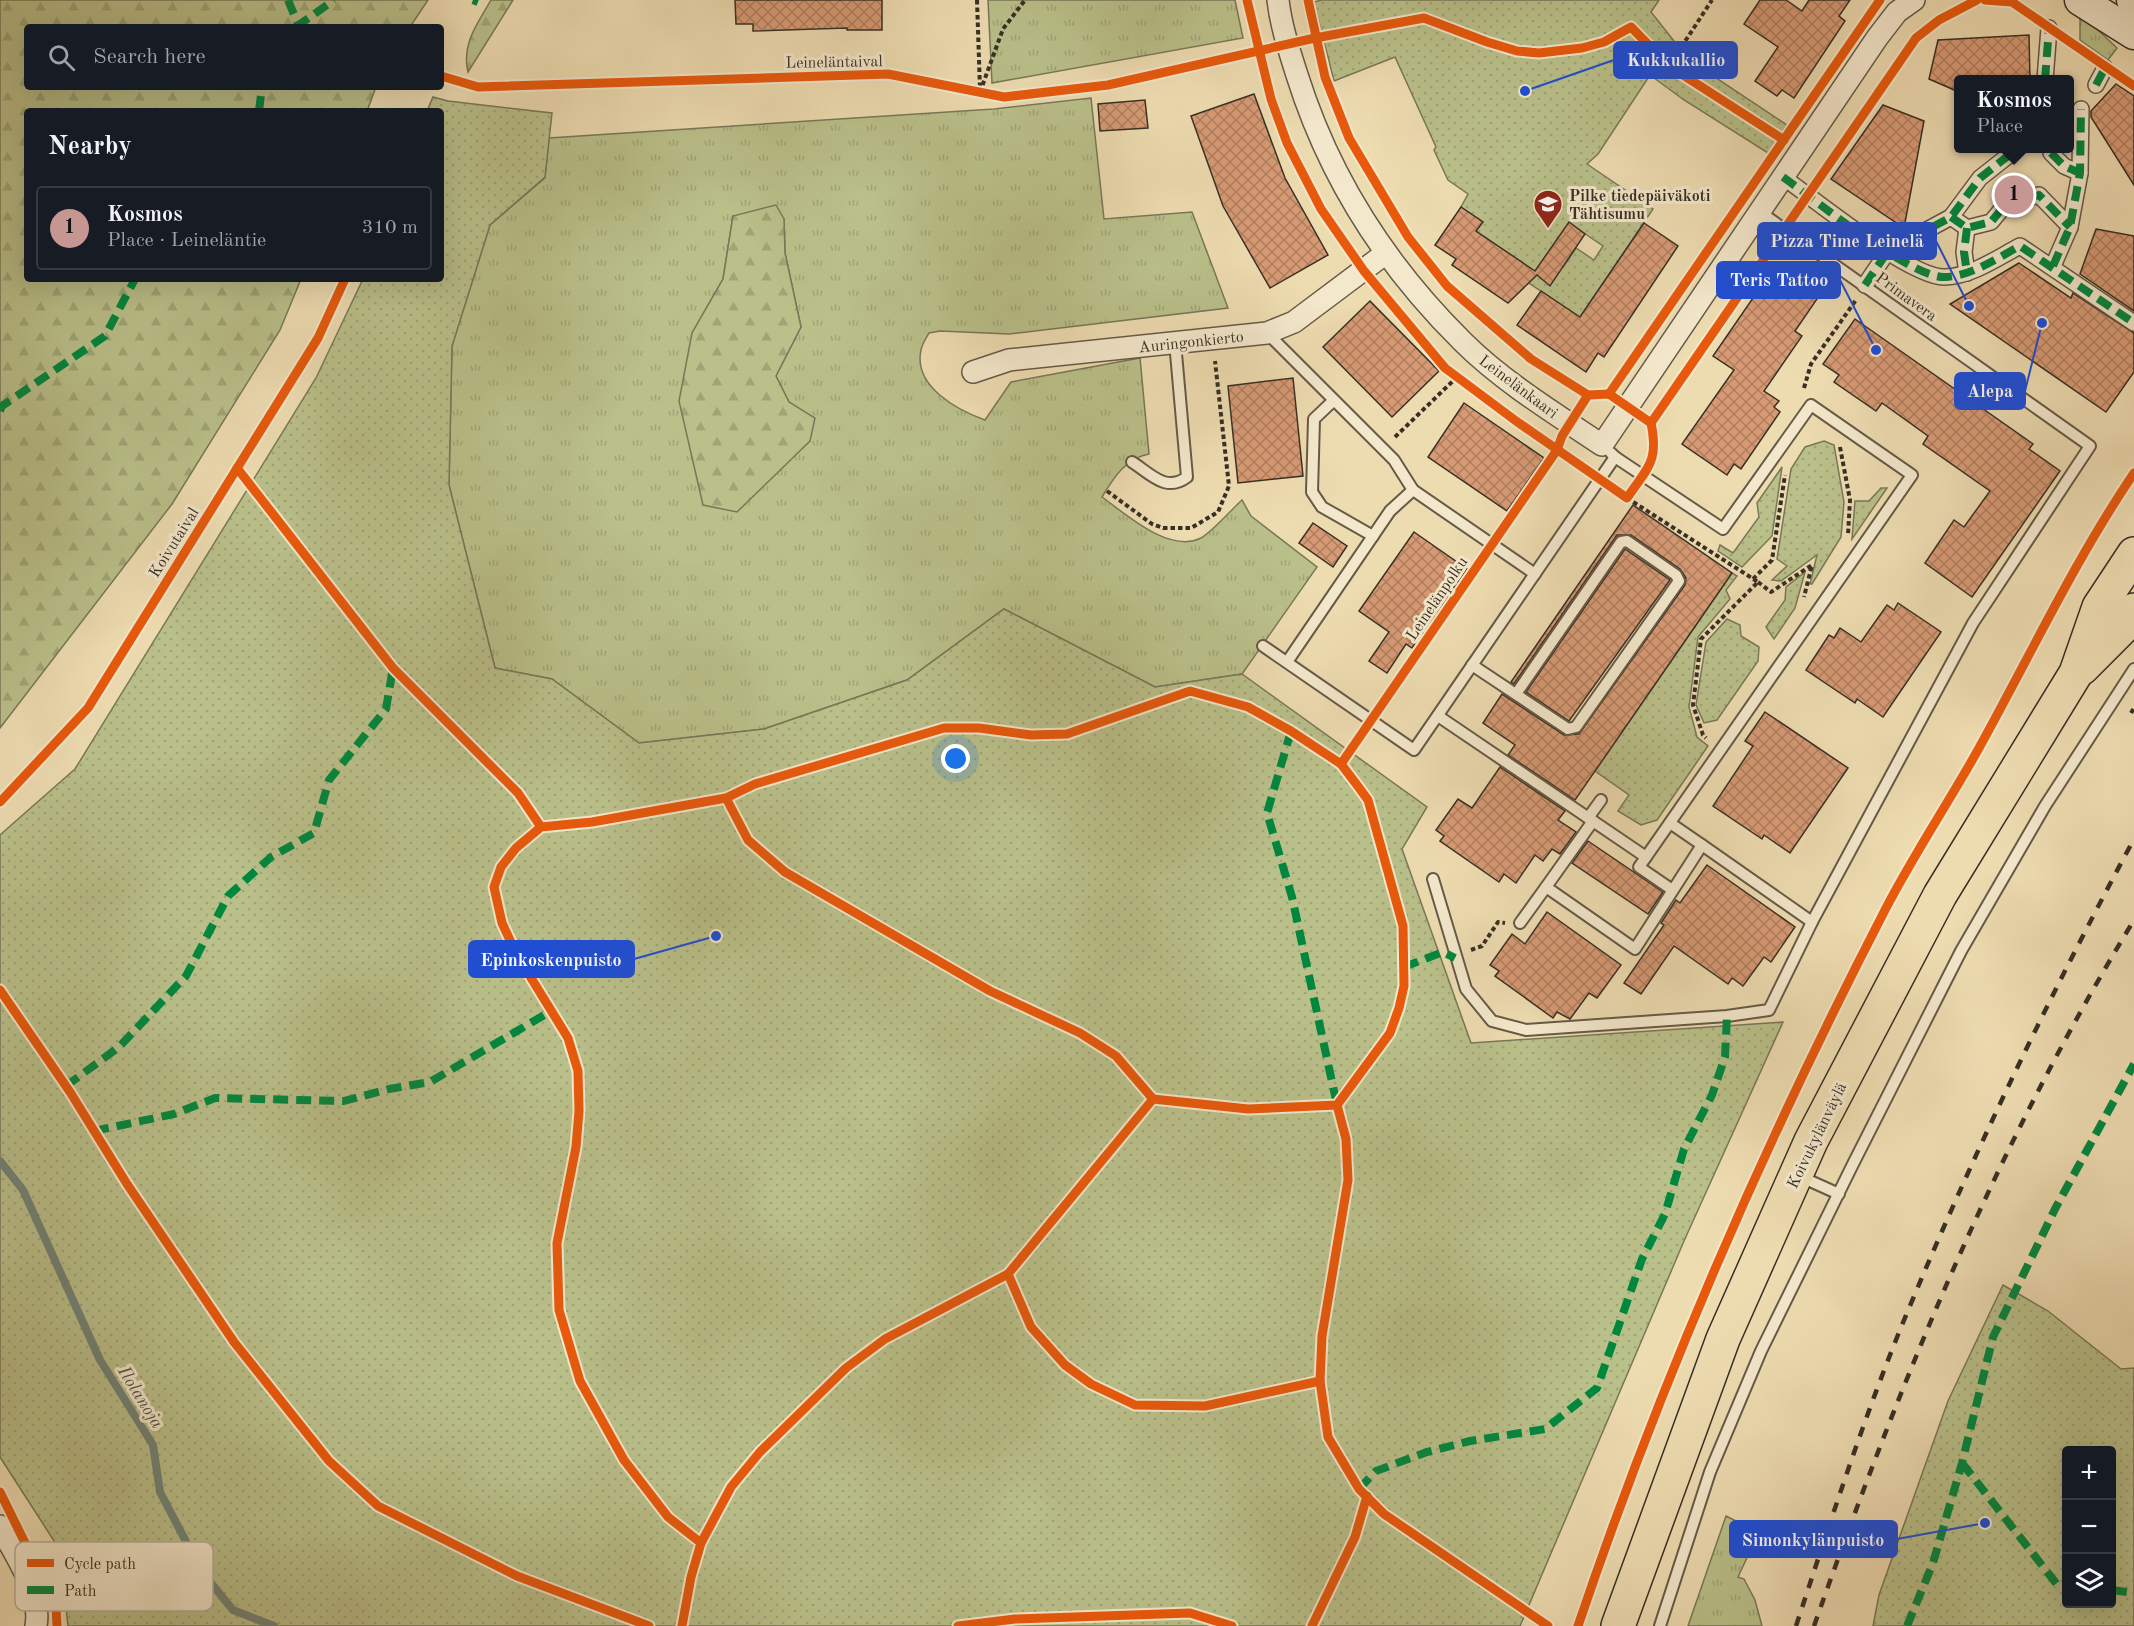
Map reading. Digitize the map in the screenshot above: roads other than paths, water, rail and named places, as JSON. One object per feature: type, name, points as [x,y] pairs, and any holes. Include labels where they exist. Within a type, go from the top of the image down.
[{"type":"main road","points":[[2080,0],[2134,34]]},
{"type":"main road","name":"Koivukylänväylä","points":[[1618,1626],[1723,1340],[1811,1141],[1941,895],[2076,673],[2099,607],[2134,554]]},
{"type":"main road","name":"Koivukylänväylä","points":[[2076,673],[2124,626],[2134,610]]},
{"type":"street","name":"Leinelänkaari","points":[[1278,0],[1287,44],[1307,107],[1345,190],[1386,253],[1464,343],[1541,405],[1609,451]]},
{"type":"street","points":[[1609,451],[1760,212],[1877,38],[1897,12],[1914,0]]},
{"type":"street","points":[[2045,75],[2049,28]]},
{"type":"street","points":[[2096,85],[2105,68]]},
{"type":"street","points":[[2053,266],[2070,227],[2080,173],[2081,109]]},
{"type":"street","points":[[1865,285],[1888,251],[1951,217],[1980,178],[2012,153]]},
{"type":"street","points":[[2051,153],[2064,166],[2080,173]]},
{"type":"street","points":[[1783,177],[1916,270],[1943,278],[1967,273],[2020,246],[2053,266],[2134,323]]},
{"type":"street","points":[[1951,217],[1967,228],[1991,222],[2006,204],[2039,195],[2070,227]]},
{"type":"street","points":[[1967,228],[1964,252],[1967,273]]},
{"type":"street","name":"Auringonkierto","points":[[973,372],[1009,360],[1267,333],[1294,322],[1386,253]]},
{"type":"street","points":[[0,1527],[15,1559]]},
{"type":"street","points":[[36,1626],[39,1611]]},
{"type":"lane","name":"Primavera","points":[[1760,212],[2090,446],[1973,623],[1812,922]]},
{"type":"lane","points":[[1267,333],[1394,460],[1413,490],[1535,574]]},
{"type":"lane","points":[[1132,462],[1169,485],[1177,485],[1187,477],[1175,342]]},
{"type":"lane","points":[[1333,400],[1314,419],[1312,492],[1322,507],[1373,536]]},
{"type":"lane","points":[[1263,646],[1414,750],[1600,479],[1609,451],[1723,529],[1811,405],[1912,475],[1900,499],[1639,867],[1671,889]]},
{"type":"lane","points":[[1287,662],[1390,511],[1413,490]]},
{"type":"lane","points":[[1472,665],[1568,729],[1576,727],[1679,581],[1676,575],[1627,541],[1621,542],[1516,694]]},
{"type":"lane","points":[[1660,1626],[1710,1472],[1761,1351],[1961,951],[2045,806],[2134,669]]},
{"type":"lane","points":[[1438,716],[1646,857]]},
{"type":"lane","points":[[1520,923],[1591,820],[1601,800]]},
{"type":"lane","points":[[1433,879],[1466,989],[1492,1022],[1526,1029],[1726,1016],[1769,1010],[1812,922],[1670,823]]},
{"type":"lane","points":[[1546,887],[1635,949],[1672,895],[1671,889],[1702,845]]},
{"type":"lane","points":[[1796,1174],[1839,1194]]},
{"type":"waterway","name":"Ilolanoja","points":[[0,1161],[23,1190],[100,1360],[153,1445],[160,1492],[186,1542]]},
{"type":"waterway","name":"Ilolanoja","points":[[213,1585],[233,1610],[274,1626]]},
{"type":"railway","points":[[1796,1626],[1865,1422],[1937,1242],[2017,1067],[2134,839]]},
{"type":"railway","points":[[1814,1626],[1881,1443],[1955,1265],[2038,1090],[2134,920]]},
{"type":"place","name":"Kukkukallio","points":[[1525,91]]},
{"type":"place","name":"Kosmos","points":[[2014,195]]},
{"type":"place","name":"Pilke tiedepäiväkoti Tähtisumu","points":[[1548,230]]},
{"type":"place","name":"Pizza Time Leinelä","points":[[1969,306]]},
{"type":"place","name":"Alepa","points":[[2042,323]]},
{"type":"place","name":"Teris Tattoo","points":[[1876,350]]},
{"type":"place","name":"Epinkoskenpuisto","points":[[716,936]]},
{"type":"place","name":"Simonkylänpuisto","points":[[1985,1523]]}]
